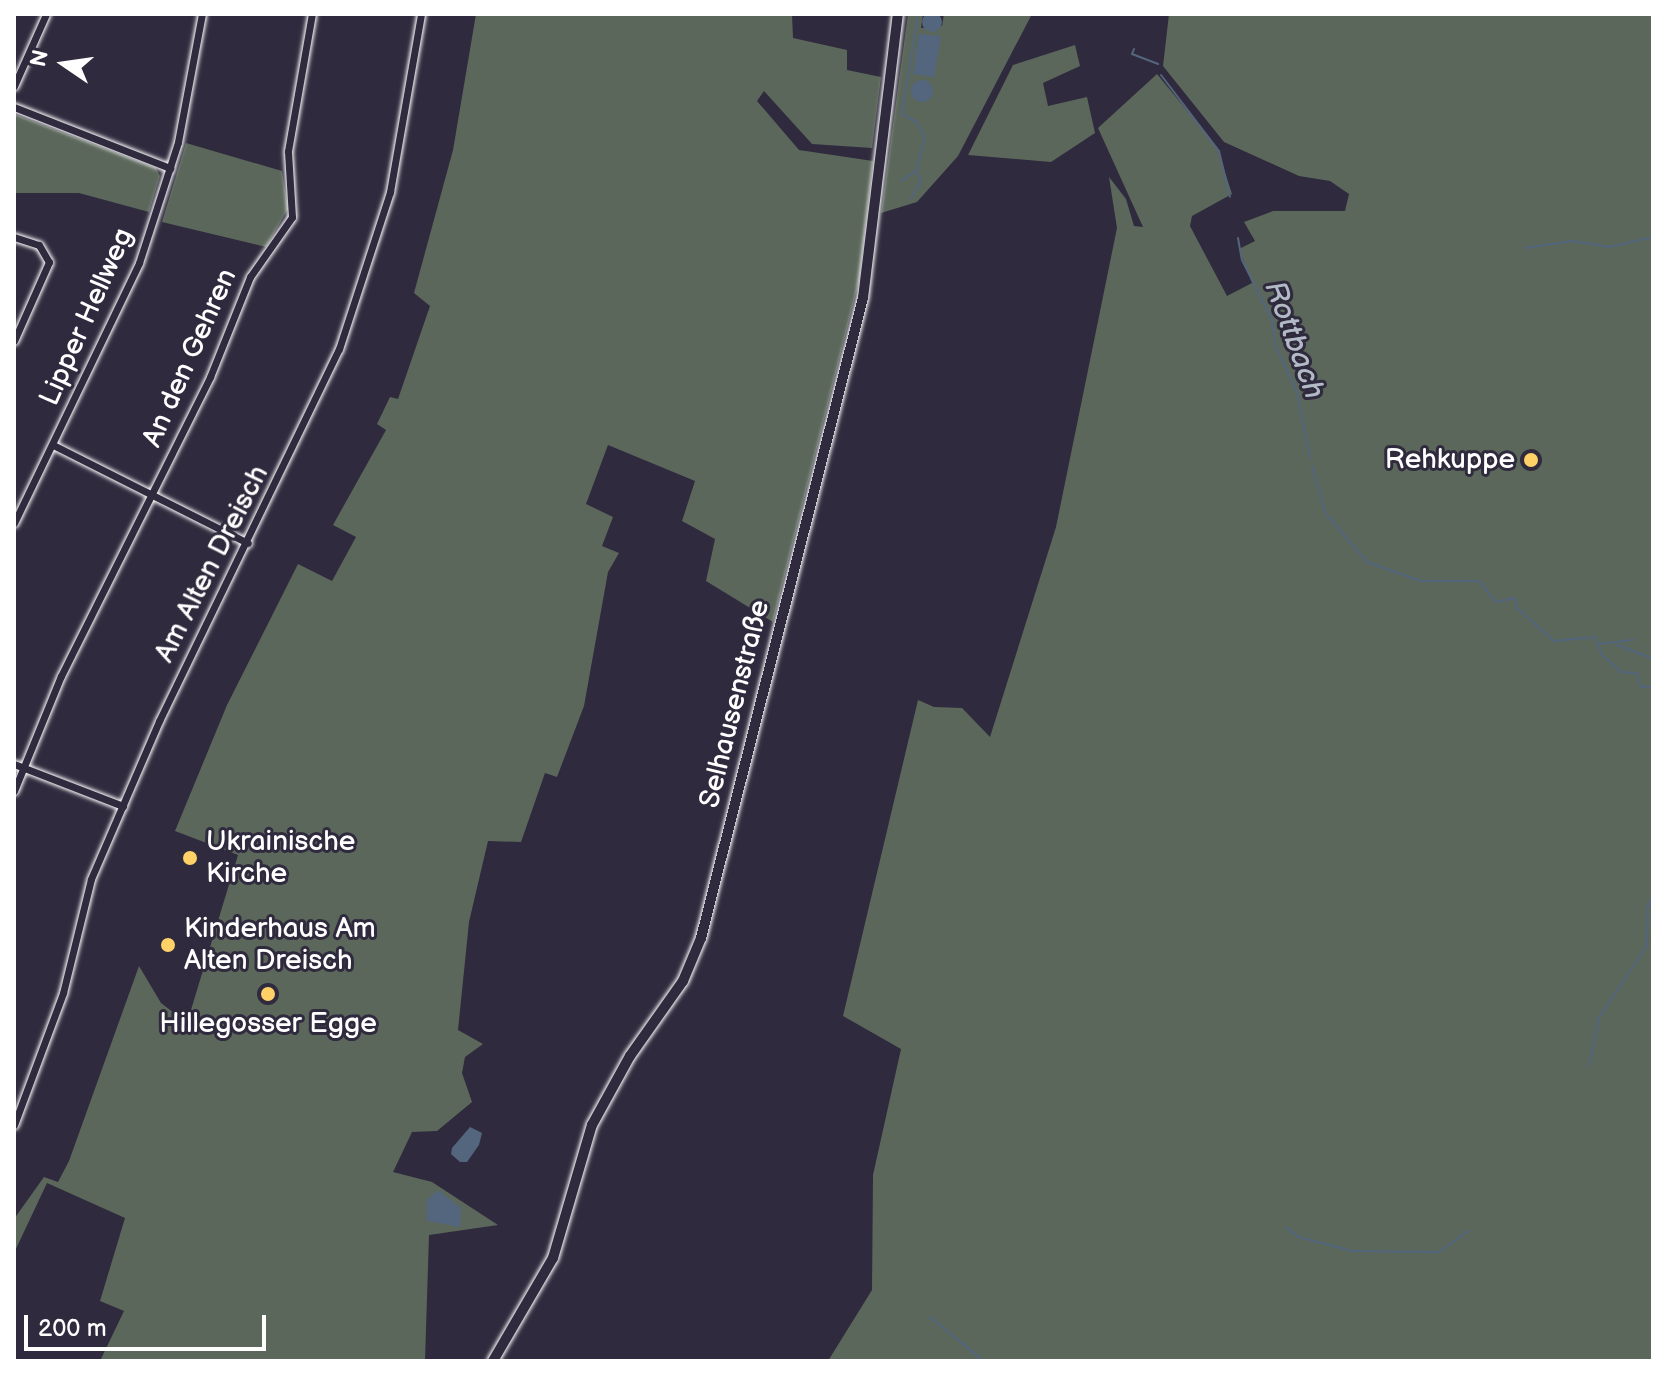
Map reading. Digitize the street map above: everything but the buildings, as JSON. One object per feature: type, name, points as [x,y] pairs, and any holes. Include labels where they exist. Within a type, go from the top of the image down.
[{"type":"street","points":[[14,86],[46,14]]},
{"type":"street","name":"Lipper Hellweg","points":[[14,523],[122,304],[170,168],[202,14]]},
{"type":"street","name":"An den Gehren","points":[[14,791],[61,676],[221,353],[250,277],[292,217],[288,151],[312,14]]},
{"type":"street","name":"Am Alten Dreisch","points":[[14,1125],[63,993],[83,901],[159,721],[318,399],[367,269],[398,152],[421,14]]},
{"type":"street","name":"Selhausenstraße","points":[[493,1361],[553,1258],[592,1125],[630,1056],[683,981],[701,938],[868,273],[898,14]]},
{"type":"street","points":[[14,107],[170,168]]},
{"type":"street","points":[[14,237],[39,245],[49,262],[14,341]]},
{"type":"street","points":[[53,445],[248,543]]},
{"type":"street","points":[[14,764],[123,806]]},
{"type":"green space","points":[[476,14],[792,14],[793,38],[847,50],[847,70],[881,77],[872,148],[812,144],[764,91],[757,101],[799,150],[873,161],[859,281],[773,622],[706,581],[715,539],[682,521],[695,481],[608,445],[586,504],[613,517],[602,546],[619,553],[608,572],[584,706],[557,777],[545,773],[521,842],[488,841],[469,922],[458,1030],[483,1044],[465,1057],[462,1073],[472,1102],[437,1131],[412,1132],[393,1172],[432,1182],[498,1225],[429,1235],[425,1361],[100,1361],[124,1311],[100,1301],[125,1218],[47,1183],[14,1253],[14,1219],[44,1177],[58,1182],[69,1161],[139,966],[161,1003],[187,1023],[238,855],[175,831],[227,705],[298,564],[332,581],[356,537],[333,525],[386,430],[377,424],[390,397],[398,399],[430,306],[414,293],[453,150]]},
{"type":"green space","points":[[908,14],[923,14],[921,28],[942,26],[944,14],[1032,14],[958,156],[917,202],[881,213]]},
{"type":"green space","points":[[1169,14],[1653,14],[1653,1361],[828,1361],[872,1290],[873,1175],[901,1049],[843,1016],[918,700],[934,707],[962,708],[990,737],[1056,527],[1117,228],[1109,177],[1126,199],[1134,226],[1143,227],[1098,128],[1157,74],[1217,147],[1232,194],[1192,216],[1190,226],[1227,296],[1252,283],[1239,249],[1255,241],[1244,222],[1273,211],[1345,211],[1349,194],[1330,181],[1299,176],[1224,142],[1163,66]]},
{"type":"green space","points":[[1075,45],[1080,66],[1043,83],[1048,106],[1087,97],[1095,133],[1051,162],[968,155],[1013,65]]},
{"type":"green space","points":[[14,114],[156,168],[160,176],[149,212],[79,193],[14,193]]},
{"type":"green space","points":[[186,143],[282,171],[288,209],[266,247],[162,222]]},
{"type":"water","points":[[932,12],[939,15],[942,22],[939,29],[932,32],[925,29],[922,22],[925,15]]},
{"type":"water","points":[[919,34],[941,36],[934,77],[913,74]]},
{"type":"water","points":[[922,80],[930,83],[933,91],[930,99],[922,102],[914,99],[911,91],[914,83]]},
{"type":"water","points":[[470,1127],[482,1133],[479,1145],[467,1162],[460,1162],[451,1154],[452,1148]]},
{"type":"water","points":[[438,1190],[461,1208],[460,1227],[427,1221],[427,1200]]},
{"type":"waterway","points":[[911,199],[921,181],[916,171],[925,138],[917,122],[902,114],[918,14]]},
{"type":"waterway","name":"Rottbach","points":[[1134,49],[1132,54],[1158,64]]},
{"type":"waterway","name":"Rottbach","points":[[1161,75],[1219,151],[1230,197]]},
{"type":"waterway","points":[[901,181],[916,171]]},
{"type":"waterway","points":[[1525,248],[1572,241],[1609,247],[1653,237]]},
{"type":"waterway","name":"Rottbach","points":[[1238,238],[1242,260],[1272,320],[1276,347],[1297,392],[1310,458]]},
{"type":"waterway","name":"Rottbach","points":[[1312,466],[1326,514],[1367,562],[1421,581],[1479,581],[1496,602],[1515,598],[1517,608],[1554,641],[1595,637],[1602,655],[1621,672],[1637,673],[1641,687],[1653,687]]},
{"type":"waterway","name":"Rottbach","points":[[1599,644],[1634,640]]},
{"type":"waterway","name":"Rottbach","points":[[1617,645],[1653,659]]},
{"type":"waterway","name":"Rottbach","points":[[1589,1066],[1599,1018],[1647,945],[1648,906],[1653,896]]},
{"type":"waterway","points":[[1286,1227],[1299,1237],[1352,1251],[1439,1252],[1469,1230]]},
{"type":"waterway","points":[[930,1317],[984,1361]]},
{"type":"place","name":"Rehkuppe","points":[[1531,460]]},
{"type":"place","name":"Ukrainische Kirche","points":[[190,858]]},
{"type":"place","name":"Kinderhaus Am Alten Dreisch","points":[[168,945]]},
{"type":"place","name":"Hillegosser Egge","points":[[268,994]]}]
